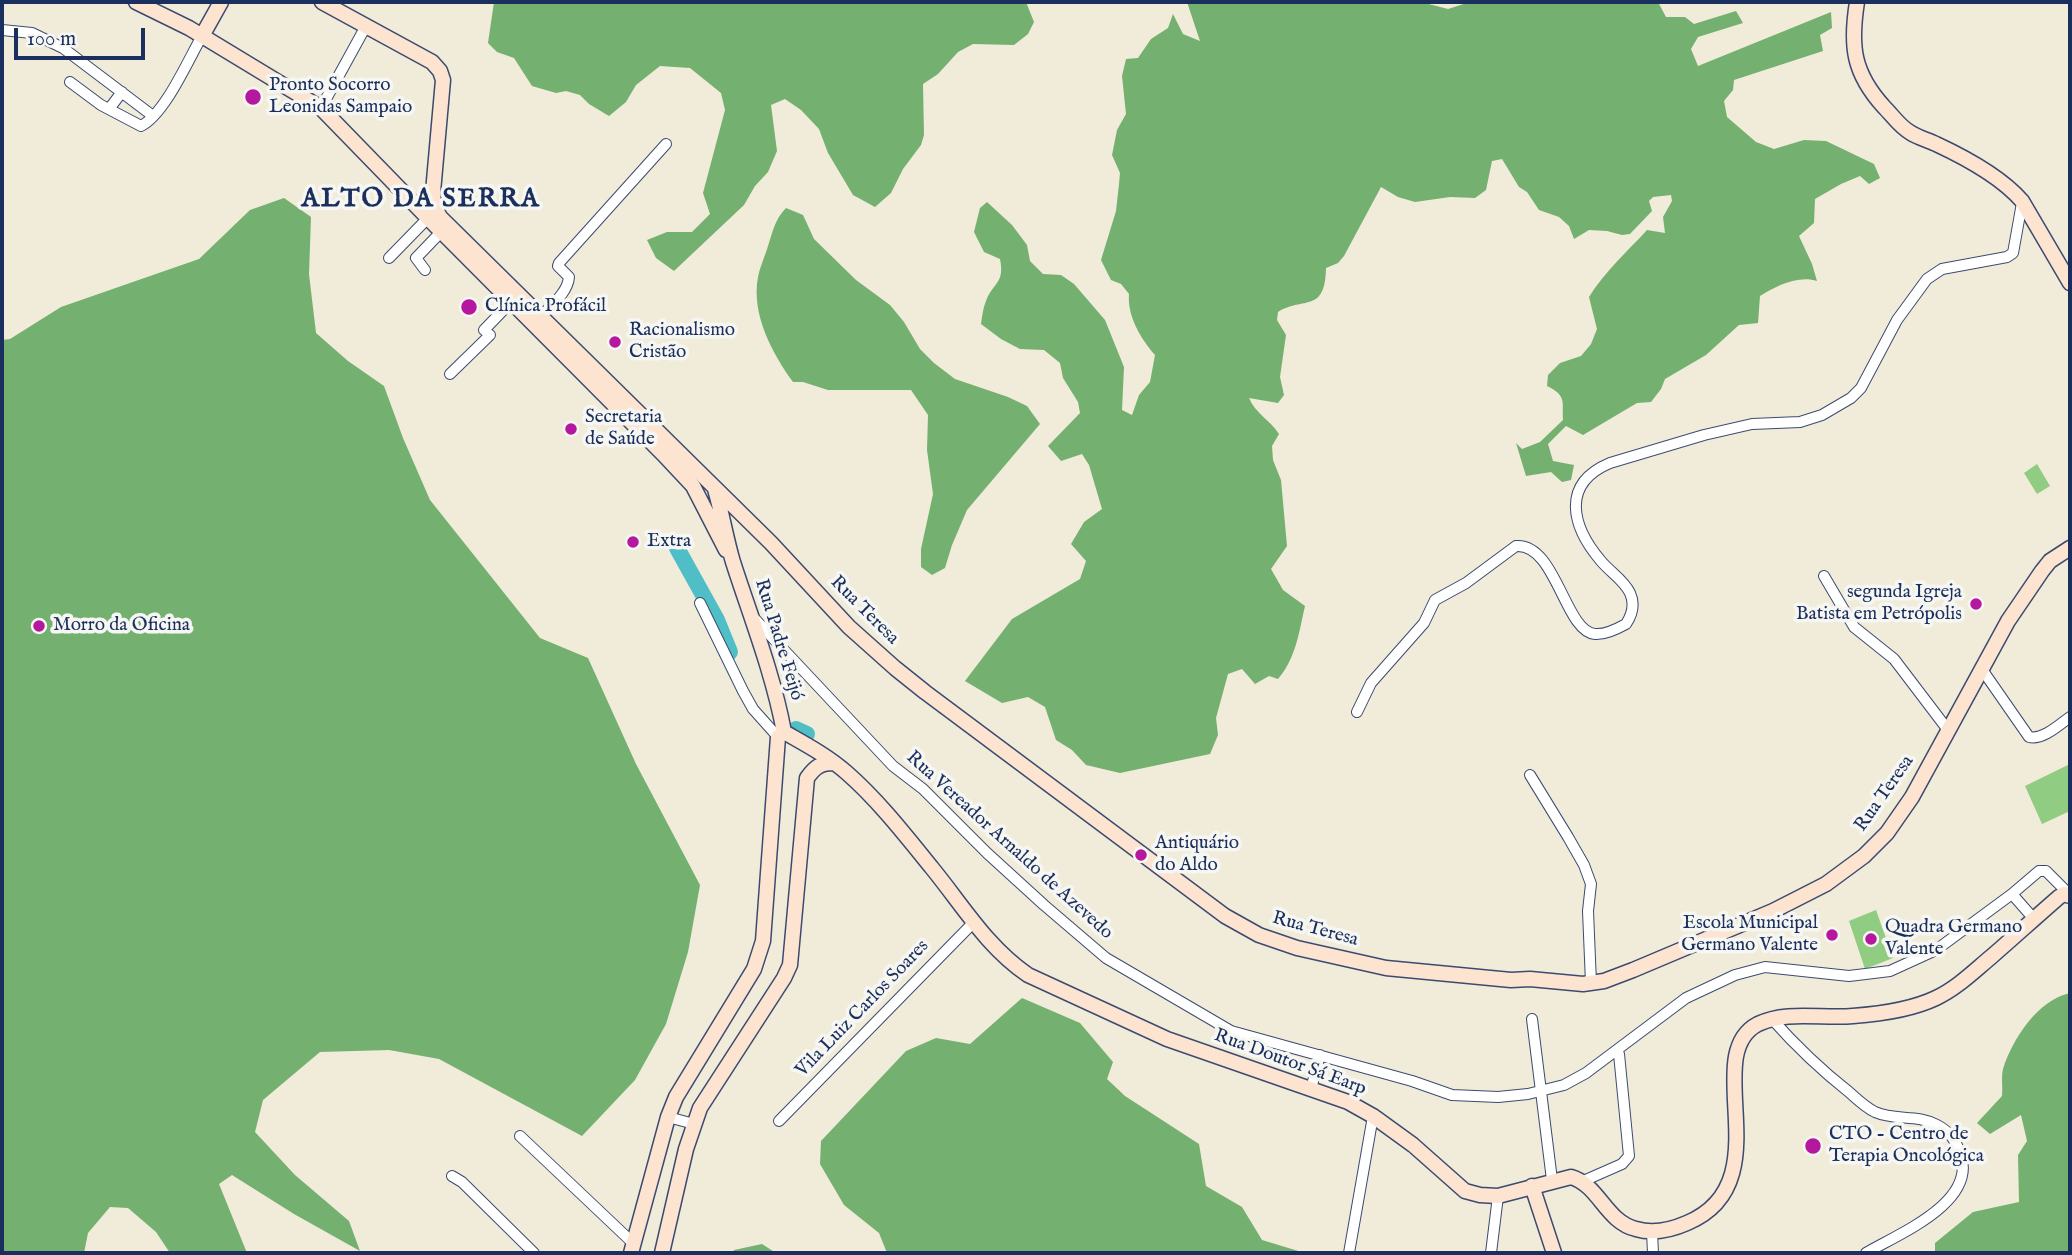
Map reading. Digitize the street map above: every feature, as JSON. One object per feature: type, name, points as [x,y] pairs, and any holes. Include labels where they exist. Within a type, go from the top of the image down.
[{"type":"main road","name":"Rua Teresa","points":[[135,2],[202,36],[321,108],[441,232],[697,482],[715,488],[771,543],[849,627],[895,668],[1225,916],[1259,935],[1297,948],[1386,968],[1511,980],[1591,984],[1633,970],[1773,911],[1826,884],[1864,856],[1886,833],[1912,797],[2008,621],[2050,561],[2070,548]]},
{"type":"main road","points":[[202,36],[221,2]]},
{"type":"main road","points":[[322,2],[432,62],[440,71],[443,80],[433,192],[421,196],[407,195]]},
{"type":"main road","points":[[1857,2],[1853,45],[1862,78],[1868,89],[1908,131],[1937,144],[2003,183],[2022,202],[2070,283]]},
{"type":"main road","name":"Rua Teresa","points":[[433,192],[434,205],[440,218],[541,316],[697,482]]},
{"type":"main road","name":"Rua Padre Feijó","points":[[697,482],[719,539],[733,560]]},
{"type":"main road","name":"Rua Padre Feijó","points":[[633,1249],[668,1117],[689,1072],[754,968],[763,941],[781,734],[777,698],[733,560],[715,488]]},
{"type":"main road","name":"Rua Doutor Sá Earp","points":[[781,734],[811,748],[846,771],[933,869],[973,923],[1009,962],[1028,975],[1167,1039],[1348,1102],[1373,1116],[1413,1145],[1465,1191],[1498,1196],[1532,1186],[1551,1174],[1571,1177],[1581,1182]]},
{"type":"main road","points":[[662,1253],[694,1124],[706,1096],[790,965],[811,748]]},
{"type":"main road","points":[[807,778],[822,763],[834,763]]},
{"type":"main road","points":[[1581,1182],[1618,1222],[1634,1229],[1652,1232],[1691,1222],[1720,1200],[1734,1164],[1737,1137],[1735,1053],[1743,1038],[1755,1025],[1771,1018],[1788,1016],[1852,1017],[1893,1012],[1934,999],[1960,984],[2059,897],[2067,893]]},
{"type":"main road","points":[[1532,1186],[1554,1253]]},
{"type":"street","points":[[321,108],[366,26]]},
{"type":"street","points":[[2,30],[32,33],[63,48],[153,116]]},
{"type":"street","points":[[70,82],[108,109],[141,125],[153,116],[202,36]]},
{"type":"street","points":[[108,109],[122,92]]},
{"type":"street","points":[[541,316],[565,290],[569,281],[569,277],[558,266],[559,263],[666,145]]},
{"type":"street","points":[[1357,712],[1371,683],[1424,623],[1435,600],[1466,583],[1516,546],[1527,547],[1541,558],[1577,621],[1586,631],[1600,634],[1626,624],[1633,610],[1630,593],[1587,544],[1577,520],[1575,502],[1586,478],[1611,463],[1704,435],[1752,425],[1811,419],[1851,398],[1864,384],[1897,320],[1927,279],[1942,269],[2010,256],[2015,248],[2022,202]]},
{"type":"street","points":[[389,258],[428,218]]},
{"type":"street","points":[[425,270],[416,258],[441,232]]},
{"type":"street","points":[[450,374],[490,335],[484,330],[512,301]]},
{"type":"street","points":[[1824,576],[1854,627],[1894,659],[1948,730]]},
{"type":"street","points":[[700,603],[753,709],[781,734]]},
{"type":"street","name":"Rua Vereador Arnaldo de Azevedo","points":[[753,617],[893,766],[923,789],[987,853],[1106,958],[1231,1031],[1412,1081],[1452,1095],[1498,1097],[1564,1085],[1586,1073],[1672,1006],[1735,975],[1765,967],[1849,976],[1890,971],[1936,950],[2012,894],[2034,873],[2043,870],[2067,893]]},
{"type":"street","points":[[1981,668],[2029,737],[2045,734],[2070,717]]},
{"type":"street","points":[[1530,775],[1584,865],[1591,884],[1588,911],[1591,984]]},
{"type":"street","points":[[2012,894],[2034,919]]},
{"type":"street","name":"Vila Luiz Carlos Soares","points":[[779,1121],[973,923]]},
{"type":"street","points":[[1771,1018],[1824,1073],[1865,1105],[1885,1115],[1908,1116],[1936,1124],[1952,1136],[1961,1155],[1961,1181],[1951,1198],[1928,1217],[1866,1253]]},
{"type":"street","points":[[1532,1019],[1551,1174]]},
{"type":"street","points":[[1581,1182],[1617,1167],[1629,1156],[1619,1054]]},
{"type":"street","points":[[1311,1089],[1320,1055]]},
{"type":"street","points":[[1349,1253],[1373,1116]]},
{"type":"street","points":[[668,1117],[694,1124]]},
{"type":"street","points":[[520,1136],[633,1249]]},
{"type":"street","points":[[453,1176],[463,1182],[534,1253]]},
{"type":"street","points":[[1491,1253],[1498,1196]]},
{"type":"street","points":[[1652,1232],[1653,1253]]},
{"type":"green space","points":[[494,2],[1026,2],[1034,22],[1028,34],[1014,45],[973,44],[958,52],[938,74],[923,84],[924,135],[921,145],[903,169],[891,193],[875,207],[853,195],[828,153],[819,129],[801,110],[785,99],[771,105],[777,151],[768,172],[755,186],[744,205],[674,271],[656,258],[647,240],[667,232],[692,232],[710,214],[703,193],[725,110],[721,93],[690,68],[660,66],[636,85],[626,102],[609,116],[580,95],[566,91],[556,93],[532,86],[514,58],[497,52],[488,43]]},
{"type":"green space","points":[[1187,2],[1421,2],[1448,9],[1470,2],[1658,2],[1666,17],[1685,17],[1694,24],[1736,11],[1743,23],[1698,37],[1691,49],[1698,66],[1831,12],[1832,28],[1820,35],[1823,51],[1734,80],[1733,90],[1724,101],[1727,117],[1756,142],[1774,149],[1804,140],[1826,141],[1874,164],[1880,178],[1869,184],[1860,176],[1815,199],[1814,223],[1799,236],[1817,281],[1795,280],[1760,296],[1758,323],[1739,325],[1706,355],[1665,379],[1651,402],[1637,403],[1583,435],[1566,426],[1548,444],[1553,461],[1574,465],[1571,480],[1562,482],[1551,472],[1526,476],[1516,443],[1522,449],[1540,442],[1563,420],[1561,396],[1547,386],[1548,375],[1560,363],[1581,356],[1591,344],[1597,329],[1589,297],[1609,270],[1647,230],[1665,233],[1663,217],[1672,201],[1671,195],[1653,197],[1649,201],[1652,211],[1630,234],[1589,230],[1574,239],[1569,226],[1559,217],[1539,210],[1527,192],[1519,187],[1502,159],[1492,161],[1486,190],[1475,198],[1450,197],[1415,202],[1398,197],[1381,187],[1344,256],[1338,263],[1326,268],[1322,292],[1311,301],[1278,312],[1277,320],[1286,335],[1280,377],[1284,395],[1278,403],[1249,398],[1279,434],[1272,446],[1273,460],[1281,480],[1287,546],[1271,569],[1283,590],[1305,606],[1289,662],[1278,679],[1269,676],[1255,684],[1242,669],[1228,674],[1216,718],[1218,735],[1210,754],[1120,773],[1086,765],[1072,750],[1056,740],[1045,707],[1028,697],[1002,703],[965,681],[1012,619],[1080,579],[1086,561],[1071,544],[1084,522],[1102,509],[1089,465],[1082,454],[1061,461],[1048,446],[1080,413],[1078,402],[1063,378],[1060,363],[1044,350],[1020,349],[981,324],[985,304],[1000,278],[1001,267],[1000,259],[984,252],[974,232],[980,208],[987,202],[1012,225],[1027,245],[1030,261],[1043,274],[1061,275],[1074,284],[1105,320],[1124,367],[1122,410],[1132,415],[1139,395],[1150,382],[1155,355],[1136,327],[1130,311],[1129,294],[1121,284],[1111,280],[1101,260],[1116,211],[1120,173],[1112,155],[1117,130],[1126,114],[1122,76],[1126,59],[1138,58],[1151,39],[1168,28],[1173,14],[1183,34],[1200,41]]},
{"type":"green space","points":[[284,198],[311,217],[309,274],[316,333],[348,361],[384,386],[430,500],[540,638],[588,658],[636,764],[700,885],[688,952],[666,1024],[635,1080],[582,1136],[439,1059],[389,1050],[320,1052],[263,1100],[255,1132],[295,1175],[349,1221],[360,1251],[232,1175],[219,1184],[247,1253],[170,1253],[156,1232],[128,1208],[110,1207],[88,1233],[84,1253],[2,1253],[2,340],[10,339],[61,307],[199,259],[250,210]]},
{"type":"green space","points":[[786,208],[803,215],[814,239],[856,280],[890,305],[920,349],[934,363],[955,379],[1027,406],[1040,424],[967,510],[945,568],[932,575],[921,567],[921,549],[933,494],[927,450],[928,415],[911,390],[828,390],[803,382],[793,382],[765,332],[758,305],[758,277],[779,216]]},
{"type":"green space","points":[[2037,464],[2050,486],[2037,494],[2024,473]]},
{"type":"green space","points":[[2070,764],[2070,811],[2042,824],[2025,786]]},
{"type":"green space","name":"Quadra Germano Valente","points":[[1876,910],[1893,958],[1865,969],[1849,921]]},
{"type":"green space","points":[[2070,993],[2070,1253],[1935,1253],[1935,1243],[1973,1212],[2019,1202],[2018,1155],[2027,1141],[2021,1115],[1990,1134],[1977,1123],[2002,1096],[2003,1069],[2020,1033],[2047,1003]]},
{"type":"green space","points":[[1022,998],[1080,1023],[1113,1062],[1107,1079],[1125,1096],[1199,1144],[1206,1186],[1242,1207],[1262,1240],[1305,1253],[887,1253],[879,1233],[844,1205],[820,1164],[821,1141],[906,1051],[936,1038],[970,1044]]},
{"type":"green space","points":[[762,1244],[776,1253],[733,1253],[734,1250]]},
{"type":"waterway","points":[[677,548],[717,620],[730,652]]},
{"type":"waterway","points":[[796,729],[807,734]]},
{"type":"place","name":"Pronto Socorro Leonidas Sampaio","points":[[253,97]]},
{"type":"place","name":"Clínica Profácil","points":[[469,307]]},
{"type":"place","name":"Racionalismo Cristão","points":[[615,342]]},
{"type":"place","name":"Secretaria de Saúde","points":[[571,429]]},
{"type":"place","name":"Extra","points":[[633,542]]},
{"type":"place","name":"segunda Igreja Batista em Petrópolis","points":[[1976,604]]},
{"type":"place","name":"Morro da Oficina","points":[[39,626]]},
{"type":"place","name":"Antiquário do Aldo","points":[[1141,855]]},
{"type":"place","name":"Escola Municipal Germano Valente","points":[[1832,935]]},
{"type":"place","name":"Quadra Germano Valente","points":[[1871,939]]},
{"type":"place","name":"CTO - Centro de Terapia Oncológica","points":[[1813,1146]]},
{"type":"district","name":"ALTO DA SERRA","points":[[421,201]]}]
